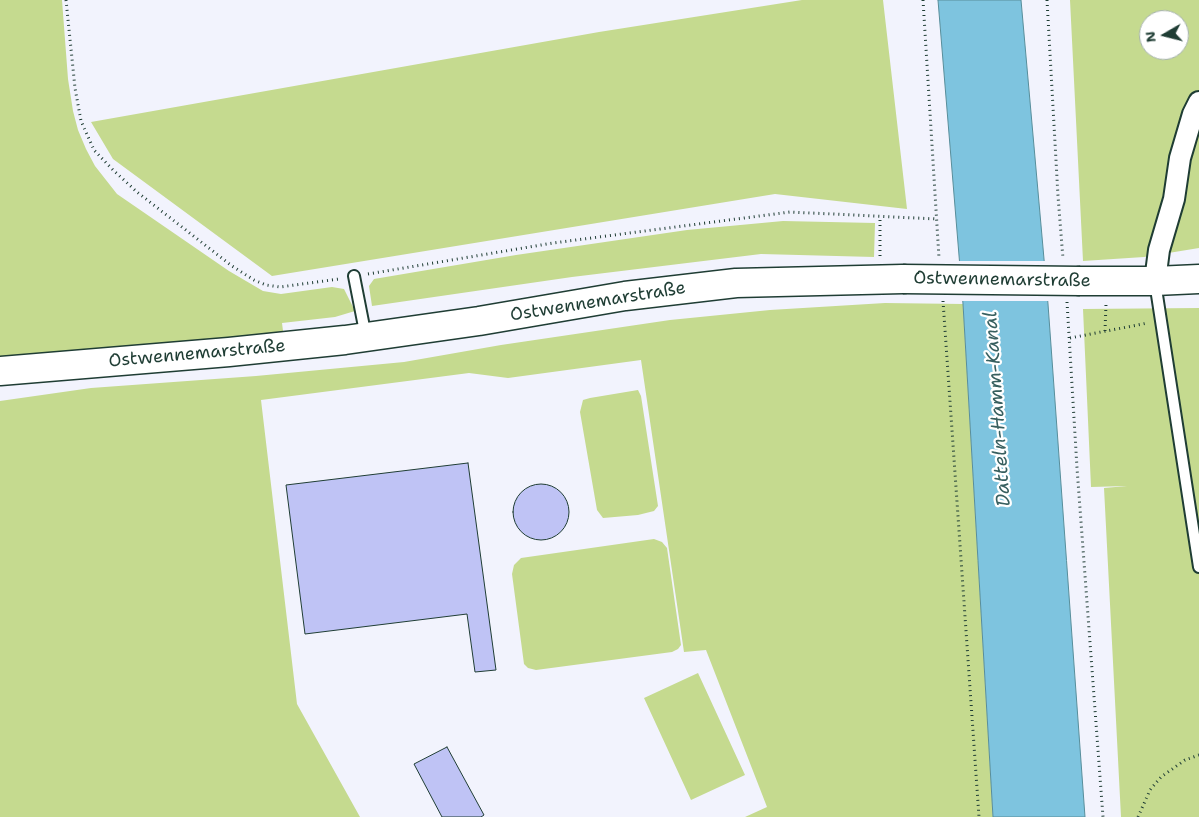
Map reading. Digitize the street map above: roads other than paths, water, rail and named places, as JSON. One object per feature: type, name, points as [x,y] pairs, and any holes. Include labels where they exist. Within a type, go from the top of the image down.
[{"type":"street","points":[[1155,281],[1159,250],[1174,199],[1180,158],[1193,114],[1199,102]]},
{"type":"street","name":"Ostwennemarstraße","points":[[0,371],[229,352],[366,338],[625,296],[736,283],[903,279],[1155,281],[1199,278]]},
{"type":"lane","points":[[354,276],[366,338]]},
{"type":"lane","points":[[1155,281],[1199,567]]},
{"type":"water","name":"Datteln-Hamm-Kanal","points":[[938,0],[1021,0],[1048,304],[1085,817],[993,817],[963,304]]}]
